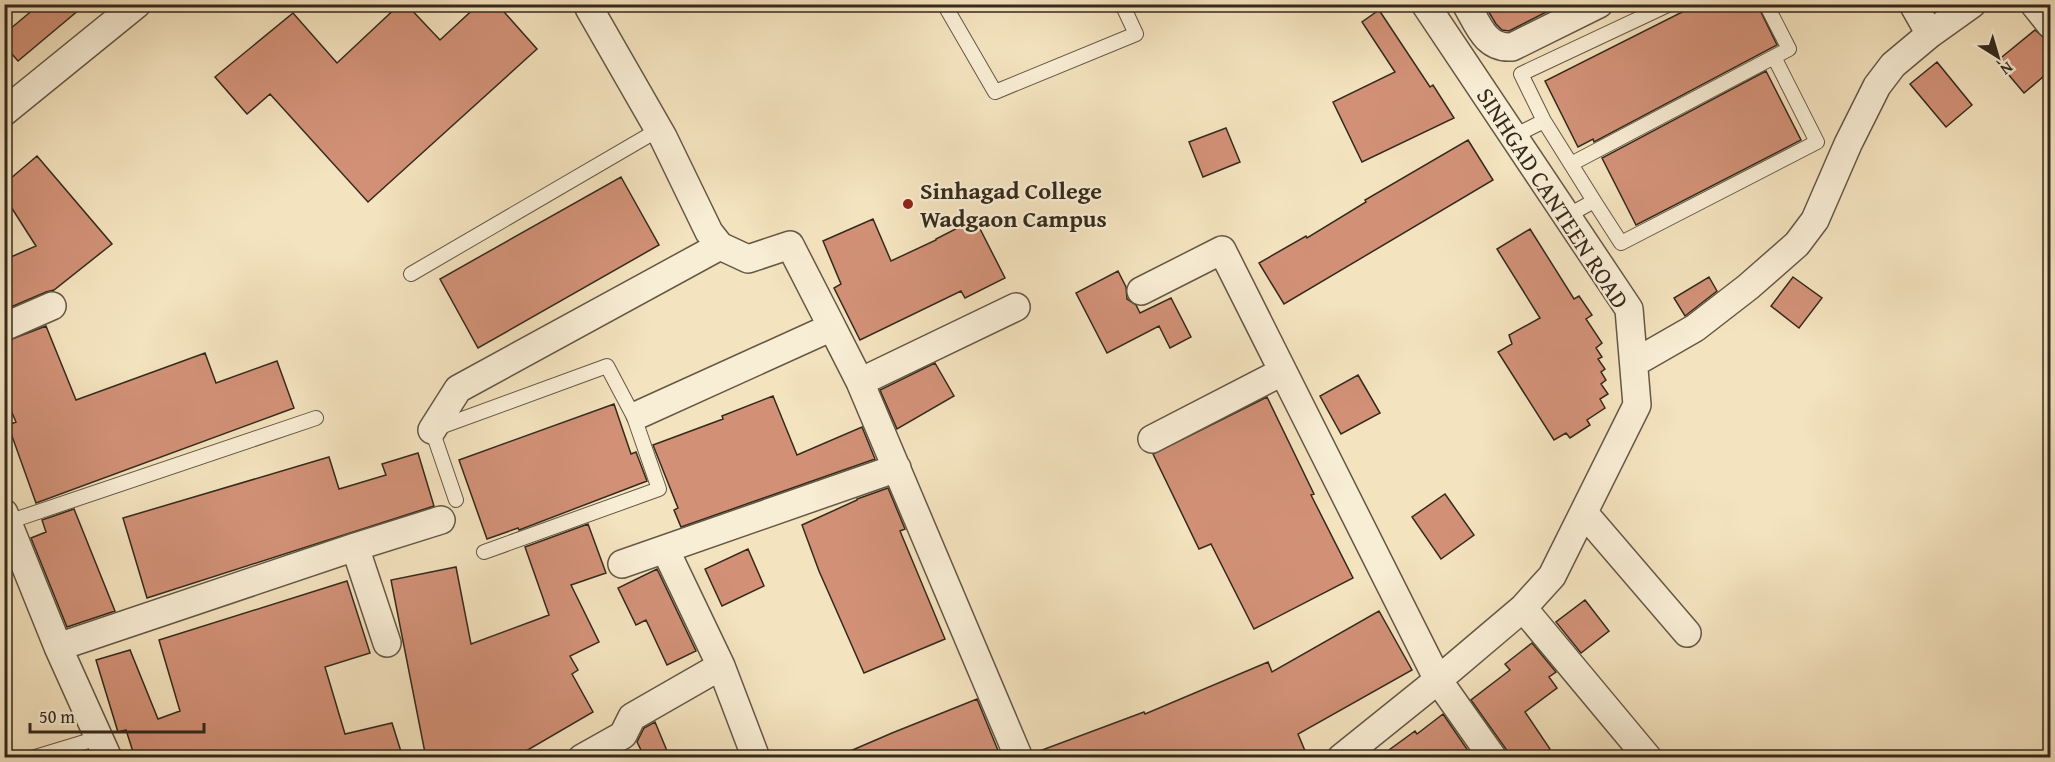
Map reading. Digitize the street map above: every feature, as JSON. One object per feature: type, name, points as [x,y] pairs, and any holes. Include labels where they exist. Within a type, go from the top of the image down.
[{"type":"street","points":[[4,112],[137,4]]},
{"type":"street","name":"SINHGAD CANTEEN ROAD","points":[[1341,758],[1523,608],[1552,576],[1637,405],[1629,309],[1425,4]]},
{"type":"street","points":[[1466,4],[1490,43],[1500,48],[1512,47],[1599,4]]},
{"type":"street","points":[[1913,4],[1930,34]]},
{"type":"street","points":[[1634,363],[1695,328],[1748,287],[1797,244],[1815,220],[1848,144],[1877,86],[1893,65],[1930,34],[1972,4]]},
{"type":"street","points":[[2034,4],[2050,24]]},
{"type":"street","points":[[589,6],[658,129],[709,232],[720,246],[748,259],[789,245],[860,382],[1019,758]]},
{"type":"street","points":[[432,430],[458,390],[720,246]]},
{"type":"street","points":[[1141,291],[1222,250],[1438,680],[1493,758]]},
{"type":"street","points":[[4,327],[52,306]]},
{"type":"street","points":[[860,382],[1016,307]]},
{"type":"street","points":[[637,415],[832,327]]},
{"type":"street","points":[[1152,439],[1282,372]]},
{"type":"street","points":[[622,564],[897,468]]},
{"type":"street","points":[[58,647],[355,547],[449,510]]},
{"type":"street","points":[[1584,513],[1687,633]]},
{"type":"street","points":[[6,518],[58,647],[103,748]]},
{"type":"street","points":[[355,547],[387,643]]},
{"type":"street","points":[[665,549],[721,666],[756,758]]},
{"type":"street","points":[[1523,608],[1648,758]]},
{"type":"street","points":[[582,758],[623,735],[632,717],[721,666]]},
{"type":"lane","points":[[944,4],[995,92],[1136,34],[1122,4]]},
{"type":"lane","points":[[1670,4],[1521,74],[1544,121],[1621,243],[1817,142],[1774,57]]},
{"type":"lane","points":[[1571,164],[1789,49],[1766,4]]},
{"type":"lane","points":[[1514,136],[1544,121]]},
{"type":"lane","points":[[411,274],[658,129]]},
{"type":"lane","points":[[1567,216],[1594,201]]},
{"type":"lane","points":[[449,510],[432,430],[607,366],[637,415],[659,489],[484,552]]},
{"type":"lane","points":[[6,518],[316,418]]},
{"type":"lane","points":[[33,758],[103,748]]},
{"type":"building","points":[[40,4],[86,4],[18,61],[4,45],[4,34]]},
{"type":"building","points":[[400,4],[406,4],[440,40],[479,4],[497,4],[537,49],[368,202],[270,94],[247,114],[215,77],[293,13],[337,63]]},
{"type":"building","points":[[1484,4],[1562,4],[1509,31],[1502,30],[1496,24]]},
{"type":"building","points":[[1698,4],[1757,4],[1777,45],[1594,142],[1593,139],[1578,147],[1545,81]]},
{"type":"building","points":[[1379,10],[1430,87],[1433,85],[1454,118],[1362,162],[1333,102],[1395,72],[1362,22]]},
{"type":"building","points":[[2035,30],[2050,43],[2050,71],[2024,93],[1997,61]]},
{"type":"building","points":[[1937,62],[1972,105],[1946,127],[1910,84]]},
{"type":"building","points":[[1766,71],[1801,140],[1636,225],[1602,158]]},
{"type":"building","points":[[1226,128],[1240,162],[1203,177],[1189,142]]},
{"type":"building","points":[[1468,140],[1493,180],[1284,304],[1259,263],[1306,236],[1307,238],[1366,202],[1365,200]]},
{"type":"building","points":[[37,156],[112,244],[54,290],[4,310],[4,260],[36,246],[4,196],[4,184]]},
{"type":"building","points":[[621,177],[659,245],[478,348],[440,279]]},
{"type":"building","points":[[873,219],[891,261],[975,219],[1005,278],[965,298],[961,291],[860,340],[834,288],[841,284],[823,241]]},
{"type":"building","points":[[1530,229],[1574,299],[1579,296],[1592,315],[1586,319],[1602,343],[1596,348],[1602,357],[1598,359],[1605,369],[1601,372],[1606,380],[1601,384],[1608,394],[1600,399],[1605,408],[1587,420],[1590,425],[1570,438],[1566,433],[1554,440],[1498,352],[1512,344],[1509,335],[1540,318],[1497,249]]},
{"type":"building","points":[[1118,271],[1126,287],[1127,299],[1136,305],[1140,313],[1171,298],[1191,337],[1170,348],[1159,326],[1107,353],[1076,293]]},
{"type":"building","points":[[1709,277],[1717,291],[1685,316],[1674,298]]},
{"type":"building","points":[[1793,277],[1822,298],[1799,328],[1771,306]]},
{"type":"building","points":[[46,326],[76,400],[205,353],[216,383],[277,361],[294,408],[36,503],[8,425],[16,422],[4,394],[4,342]]},
{"type":"building","points":[[935,363],[954,396],[897,429],[880,390]]},
{"type":"building","points":[[1358,375],[1380,413],[1341,434],[1320,396]]},
{"type":"building","points":[[773,396],[797,455],[862,427],[875,459],[681,527],[674,510],[678,508],[653,445],[723,419],[722,416]]},
{"type":"building","points":[[1267,397],[1314,494],[1311,495],[1353,578],[1254,629],[1211,544],[1199,549],[1153,454]]},
{"type":"building","points":[[614,404],[631,454],[636,452],[647,481],[519,530],[518,528],[487,539],[459,460]]},
{"type":"building","points":[[418,453],[434,506],[147,598],[123,518],[329,457],[339,489],[386,475],[382,464]]},
{"type":"building","points":[[888,488],[905,529],[900,531],[945,639],[864,673],[819,571],[802,525],[857,499]]},
{"type":"building","points":[[1445,494],[1474,535],[1441,559],[1412,517]]},
{"type":"building","points":[[74,509],[115,611],[67,627],[31,538],[46,532],[42,520]]},
{"type":"building","points":[[588,524],[606,573],[571,585],[599,642],[570,656],[578,670],[572,674],[593,712],[514,758],[426,758],[391,580],[456,567],[471,644],[549,615],[525,547]]},
{"type":"building","points":[[748,549],[764,586],[722,606],[705,569]]},
{"type":"building","points":[[657,569],[696,651],[667,665],[646,620],[636,625],[618,588]]},
{"type":"building","points":[[347,581],[370,653],[325,667],[345,734],[392,723],[403,758],[135,758],[126,730],[118,732],[96,660],[130,650],[158,719],[180,711],[159,640]]},
{"type":"building","points":[[1585,600],[1609,631],[1581,653],[1556,622]]},
{"type":"building","points":[[1379,611],[1412,670],[1298,734],[1308,758],[1034,758],[1034,753],[1144,712],[1145,714],[1268,662],[1272,672]]},
{"type":"building","points":[[1532,643],[1556,672],[1549,677],[1557,688],[1525,712],[1550,749],[1538,758],[1509,758],[1506,749],[1471,700],[1510,670],[1505,664]]},
{"type":"building","points":[[977,699],[1001,758],[834,758],[892,733]]},
{"type":"building","points":[[1443,714],[1473,758],[1378,758],[1415,731],[1417,734]]},
{"type":"building","points":[[655,722],[670,758],[645,758],[637,742],[644,728]]},
{"type":"place","name":"Sinhagad College Wadgaon Campus","points":[[908,204]]}]
